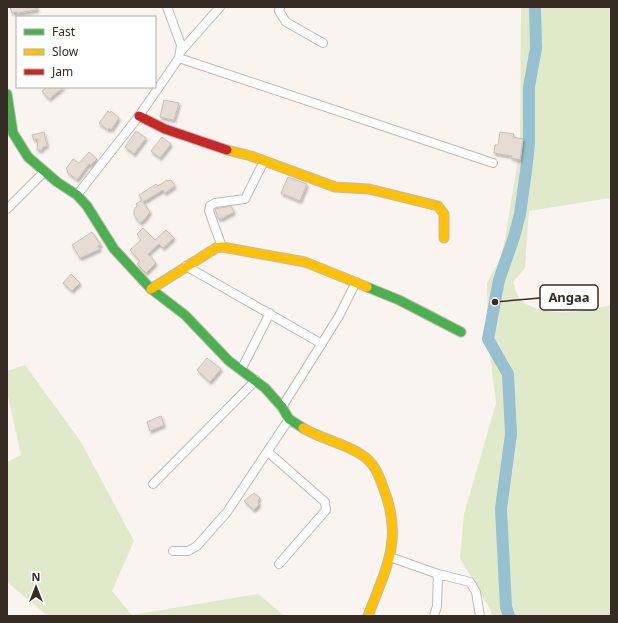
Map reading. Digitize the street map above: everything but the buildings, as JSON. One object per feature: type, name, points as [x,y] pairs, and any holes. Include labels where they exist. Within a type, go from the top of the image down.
[{"type":"street","points":[[167,7],[179,39],[180,54]]},
{"type":"street","points":[[78,195],[139,116],[180,54],[220,7]]},
{"type":"street","points":[[280,7],[279,11],[286,22],[323,43]]},
{"type":"street","points":[[180,54],[493,163]]},
{"type":"street","points":[[7,94],[15,139],[28,157],[44,172],[78,195],[87,206],[114,249],[151,289],[185,315],[229,361],[256,380],[282,407],[289,419],[312,433],[361,454],[375,466],[389,501],[394,520],[390,557],[368,616]]},
{"type":"street","points":[[139,116],[166,129],[264,161],[335,188],[369,190],[438,206],[444,214],[444,238]]},
{"type":"street","points":[[222,247],[209,211],[210,206],[215,203],[245,199],[264,161]]},
{"type":"street","points":[[7,210],[44,172]]},
{"type":"street","points":[[151,289],[216,248],[222,247],[305,262],[399,300],[461,332]]},
{"type":"street","points":[[186,266],[322,344]]},
{"type":"street","points":[[282,407],[322,344],[356,282]]},
{"type":"street","points":[[241,370],[270,313]]},
{"type":"street","points":[[153,484],[256,380]]},
{"type":"street","points":[[173,551],[188,551],[197,546],[227,512],[289,419]]},
{"type":"street","points":[[268,452],[325,502],[327,506],[321,516],[279,564]]},
{"type":"street","points":[[390,557],[438,574],[470,582],[476,592],[480,616]]},
{"type":"street","points":[[434,616],[437,606],[438,574]]},
{"type":"green space","points":[[521,7],[611,7],[611,198],[529,211],[525,268],[513,282],[520,299],[529,305],[551,312],[589,310],[611,305],[611,616],[491,616],[491,611],[460,558],[464,514],[496,403],[488,339],[487,283],[500,259],[505,239],[520,147]]},
{"type":"green space","points":[[25,365],[81,442],[134,541],[112,591],[132,615],[258,594],[285,616],[48,616],[7,582],[7,462],[21,455],[7,392],[7,371]]},
{"type":"waterway","points":[[509,616],[506,607],[501,509],[511,434],[508,374],[488,339],[499,280],[514,237],[520,214],[529,144],[529,87],[536,48],[535,7]]},
{"type":"traffic: fast","points":[[7,94],[13,133],[28,157],[57,182],[77,195],[87,206],[114,249],[151,289],[185,315],[229,361],[265,388],[282,407],[289,419],[303,428]]},
{"type":"traffic: fast","points":[[367,287],[399,300],[461,332]]},
{"type":"traffic: slow","points":[[227,150],[251,156],[335,187],[369,189],[438,206],[444,214],[444,238]]},
{"type":"traffic: slow","points":[[151,289],[216,248],[222,247],[305,262],[367,287]]},
{"type":"traffic: slow","points":[[303,428],[348,447],[362,455],[370,461],[383,487],[392,522],[392,538],[386,568],[368,616]]},
{"type":"traffic: jam","points":[[139,116],[165,129],[227,150]]},
{"type":"place","name":"Angaa","points":[[495,302]]}]
